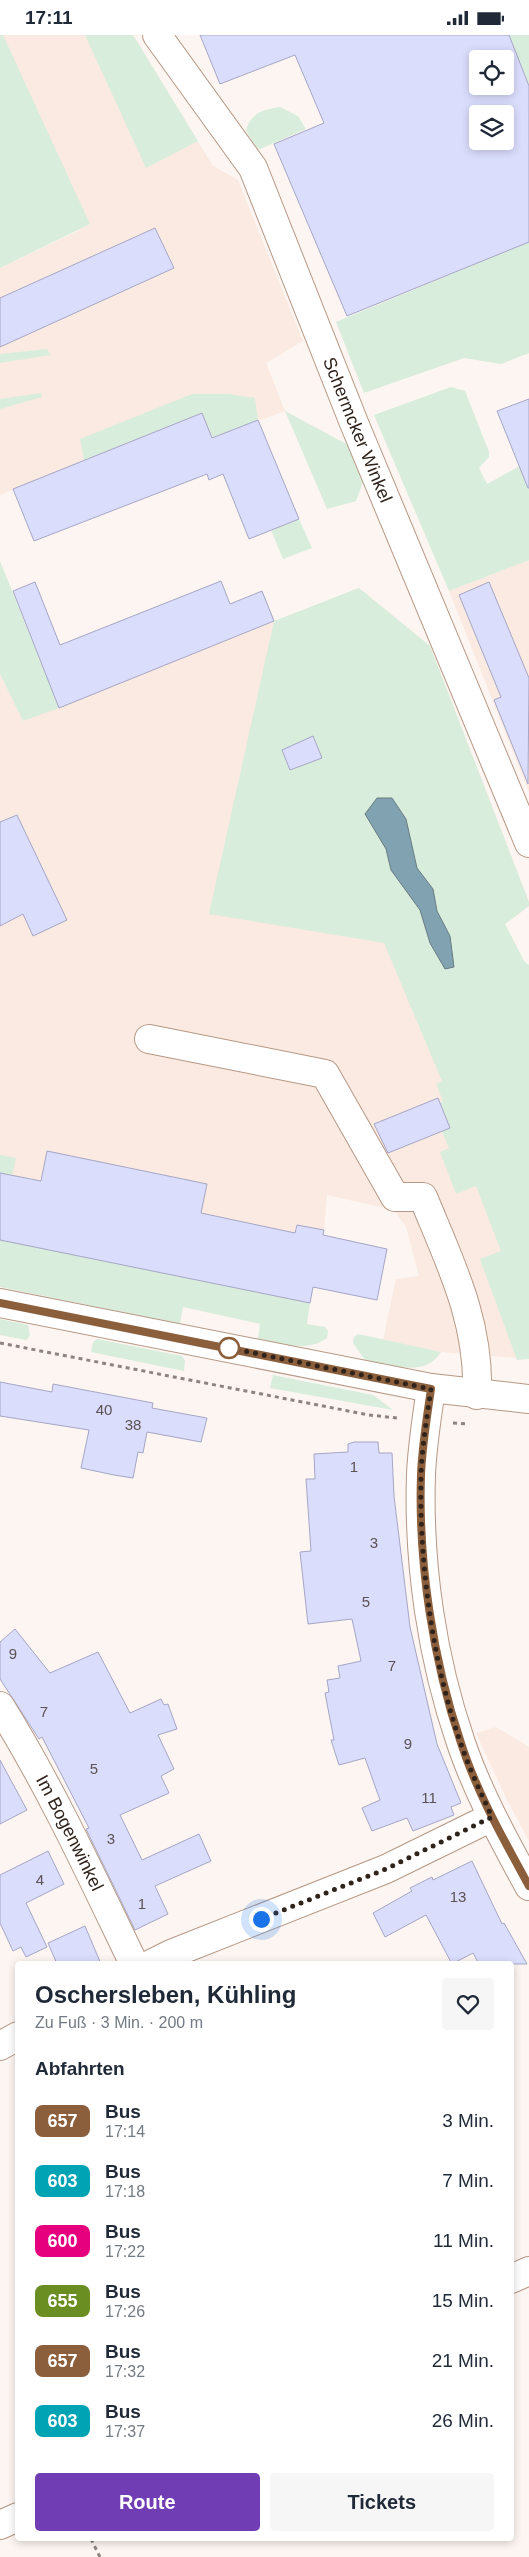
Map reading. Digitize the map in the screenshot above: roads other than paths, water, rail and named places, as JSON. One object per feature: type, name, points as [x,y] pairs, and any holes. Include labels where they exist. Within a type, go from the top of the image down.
[{"type":"street","name":"Schermcker Winkel","points":[[156,35],[253,168],[354,423],[529,843]]},
{"type":"street","points":[[149,1039],[325,1074],[395,1197],[423,1197],[466,1303],[478,1366],[477,1395]]},
{"type":"street","points":[[0,1303],[431,1389],[529,1399]]},
{"type":"street","points":[[431,1389],[421,1475],[422,1531],[427,1585],[440,1666],[461,1743],[492,1817],[529,1886]]},
{"type":"street","name":"Im Bogenwinkel","points":[[0,1706],[26,1748],[58,1807],[133,1961]]},
{"type":"street","points":[[156,1961],[171,1953],[386,1869],[492,1817]]},
{"type":"street","points":[[0,2046],[15,2038]]},
{"type":"street","points":[[514,2278],[529,2271]]},
{"type":"street","points":[[0,2525],[15,2518]]},
{"type":"water","points":[[377,798],[392,798],[406,819],[417,868],[433,889],[437,911],[450,936],[454,967],[445,969],[430,943],[420,910],[391,870],[386,849],[365,814]]}]
